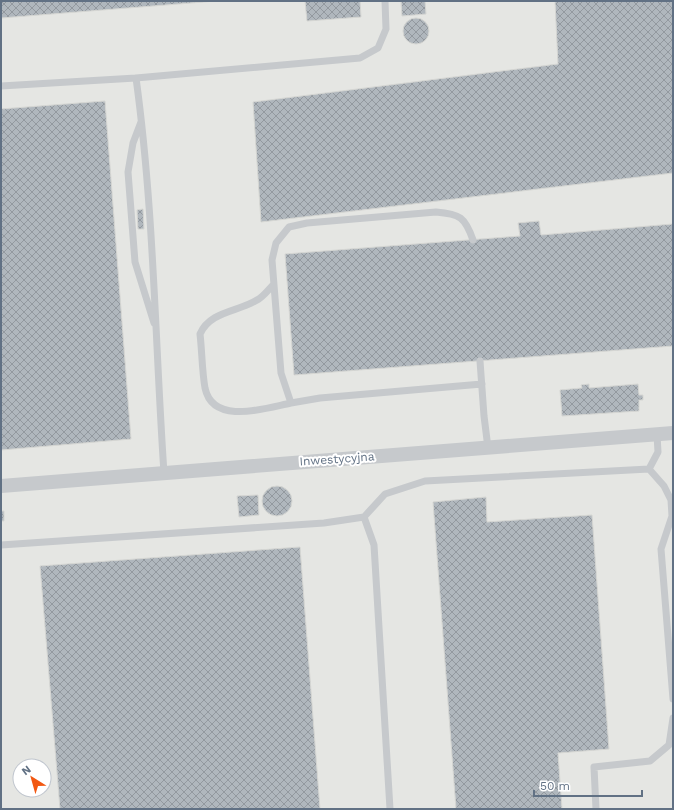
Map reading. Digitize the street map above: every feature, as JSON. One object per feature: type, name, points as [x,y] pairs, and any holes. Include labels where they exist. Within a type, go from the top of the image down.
[{"type":"street","name":"Inwestycyjna","points":[[1,486],[673,433]]},
{"type":"lane","points":[[1,86],[136,78],[360,58],[378,48],[386,29],[385,1]]},
{"type":"lane","points":[[136,78],[142,121],[156,298],[156,333],[164,473]]},
{"type":"lane","points":[[142,121],[133,142],[129,180],[136,262],[156,333]]},
{"type":"lane","points":[[291,403],[281,373],[272,260],[276,243],[289,227],[308,223],[436,212],[454,213],[468,224],[473,240]]},
{"type":"lane","points":[[273,286],[256,301],[217,316],[204,326],[200,334],[205,390],[210,400],[217,407],[224,410],[244,412],[320,398],[482,384]]},
{"type":"lane","points":[[480,361],[488,448]]},
{"type":"lane","points":[[649,469],[658,452],[657,435]]},
{"type":"lane","points":[[1,545],[324,523],[364,517],[385,494],[424,481],[649,469]]},
{"type":"lane","points":[[649,469],[664,486],[671,500],[672,516],[661,549],[673,698]]},
{"type":"lane","points":[[364,517],[374,545],[390,809]]},
{"type":"lane","points":[[596,809],[594,767],[650,760],[669,745],[673,718]]},
{"type":"shaded area","points":[[1,1],[673,1],[673,809],[1,809]]},
{"type":"building","points":[[1,1],[216,1],[1,18]]},
{"type":"building","points":[[305,1],[360,1],[361,17],[307,21]]},
{"type":"building","points":[[401,1],[425,1],[426,14],[402,16]]},
{"type":"building","points":[[555,1],[673,1],[673,173],[261,222],[253,102],[558,64]]},
{"type":"building","points":[[416,18],[425,22],[429,31],[425,40],[416,44],[407,40],[403,31],[407,22]]},
{"type":"building","points":[[105,101],[131,439],[1,450],[1,109]]},
{"type":"building","points":[[143,209],[144,229],[138,229],[137,210]]},
{"type":"building","points":[[539,221],[541,235],[673,224],[673,346],[294,375],[285,254],[520,236],[518,223]]},
{"type":"building","points":[[589,384],[589,388],[638,384],[639,395],[643,395],[643,400],[639,400],[639,411],[562,416],[560,390],[582,388],[581,385]]},
{"type":"building","points":[[277,486],[283,487],[291,495],[291,507],[283,515],[277,516],[271,515],[263,507],[262,501],[263,495],[271,487]]},
{"type":"building","points":[[258,495],[259,515],[239,517],[237,496]]},
{"type":"building","points":[[486,497],[487,522],[592,515],[609,749],[558,753],[562,809],[456,809],[433,502]]},
{"type":"building","points":[[1,511],[4,511],[4,521],[1,521]]},
{"type":"building","points":[[300,547],[320,809],[60,809],[40,566]]}]
